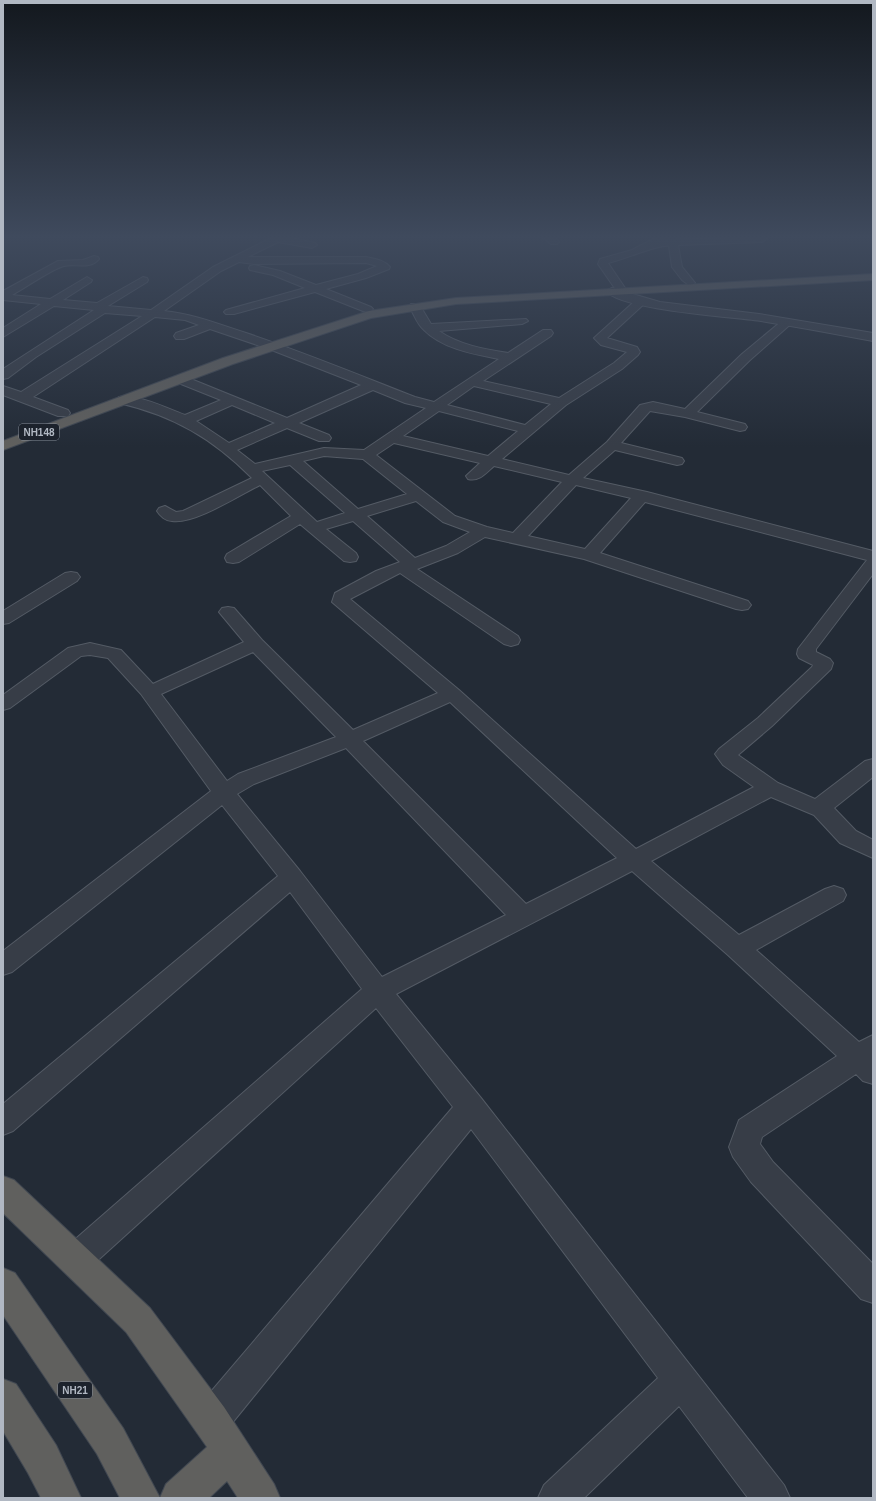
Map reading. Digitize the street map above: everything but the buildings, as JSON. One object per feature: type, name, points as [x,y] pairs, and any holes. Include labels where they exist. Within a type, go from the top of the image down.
[{"type":"highway","name":"NH148","points":[[3,436],[63,413],[124,400],[181,379],[267,344],[299,329],[368,309],[380,307]]},
{"type":"highway","name":"NH148","points":[[3,446],[97,405],[267,344],[369,315],[411,307]]},
{"type":"highway","points":[[3,1191],[138,1320],[211,1420],[260,1498]]},
{"type":"highway","name":"NH21","points":[[3,1285],[110,1441],[141,1498]]},
{"type":"highway","points":[[3,1397],[42,1459],[61,1498]]},
{"type":"highway","points":[[180,1498],[231,1451]]},
{"type":"street","points":[[3,333],[45,307]]},
{"type":"street","points":[[93,307],[187,317],[267,344],[410,400],[529,430]]},
{"type":"street","points":[[23,397],[162,307]]},
{"type":"street","points":[[230,312],[248,307]]},
{"type":"street","points":[[363,307],[368,309]]},
{"type":"street","points":[[417,307],[428,328],[453,344],[487,353],[511,357]]},
{"type":"street","points":[[473,476],[561,402],[618,366],[634,352],[633,350],[605,342],[600,338],[634,307]]},
{"type":"street","points":[[665,307],[744,315],[873,337]]},
{"type":"street","points":[[3,375],[101,308]]},
{"type":"street","points":[[428,328],[522,321]]},
{"type":"street","points":[[686,413],[787,322]]},
{"type":"street","points":[[180,336],[211,324]]},
{"type":"street","points":[[367,455],[435,407],[547,332]]},
{"type":"street","points":[[181,379],[324,438]]},
{"type":"street","points":[[472,382],[561,402]]},
{"type":"street","points":[[227,449],[371,386]]},
{"type":"street","points":[[3,390],[63,413]]},
{"type":"street","points":[[124,400],[141,404],[185,420],[210,435],[257,474],[301,517],[350,557]]},
{"type":"street","points":[[185,420],[233,400]]},
{"type":"street","points":[[518,539],[572,480],[612,446],[645,408],[653,406],[740,427]]},
{"type":"street","points":[[391,438],[642,495],[873,556]]},
{"type":"street","points":[[612,446],[677,461]]},
{"type":"street","points":[[164,511],[173,517],[186,516],[257,474],[292,459],[324,452],[367,455],[449,519],[482,531],[589,555],[742,604]]},
{"type":"street","points":[[292,459],[408,566],[511,640]]},
{"type":"street","points":[[314,528],[419,495]]},
{"type":"street","points":[[589,555],[642,495]]},
{"type":"street","points":[[233,558],[301,517]]},
{"type":"street","points":[[482,531],[466,544],[408,566],[396,569],[341,597],[341,602],[452,694],[634,860],[868,1059],[749,1129],[744,1147],[762,1172],[873,1287]]},
{"type":"street","points":[[873,564],[807,649],[806,654],[823,662],[821,669],[765,722],[726,754],[730,760],[770,788],[813,807],[820,807],[873,766]]},
{"type":"street","points":[[3,618],[71,577]]},
{"type":"street","points":[[228,612],[255,644],[272,659],[523,917]]},
{"type":"street","points":[[148,690],[159,689],[255,644]]},
{"type":"street","points":[[3,704],[75,652],[90,649],[114,654],[148,690],[224,792],[292,877],[378,991],[471,1107],[680,1382],[771,1498]]},
{"type":"street","points":[[3,965],[224,792],[246,779],[349,738],[452,694]]},
{"type":"street","points":[[76,1260],[378,991],[634,860],[770,788]]},
{"type":"street","points":[[820,807],[848,837],[873,850]]},
{"type":"street","points":[[3,1122],[292,877]]},
{"type":"street","points":[[737,948],[834,896]]},
{"type":"street","points":[[211,1420],[471,1107]]},
{"type":"street","points":[[557,1498],[680,1382]]}]
